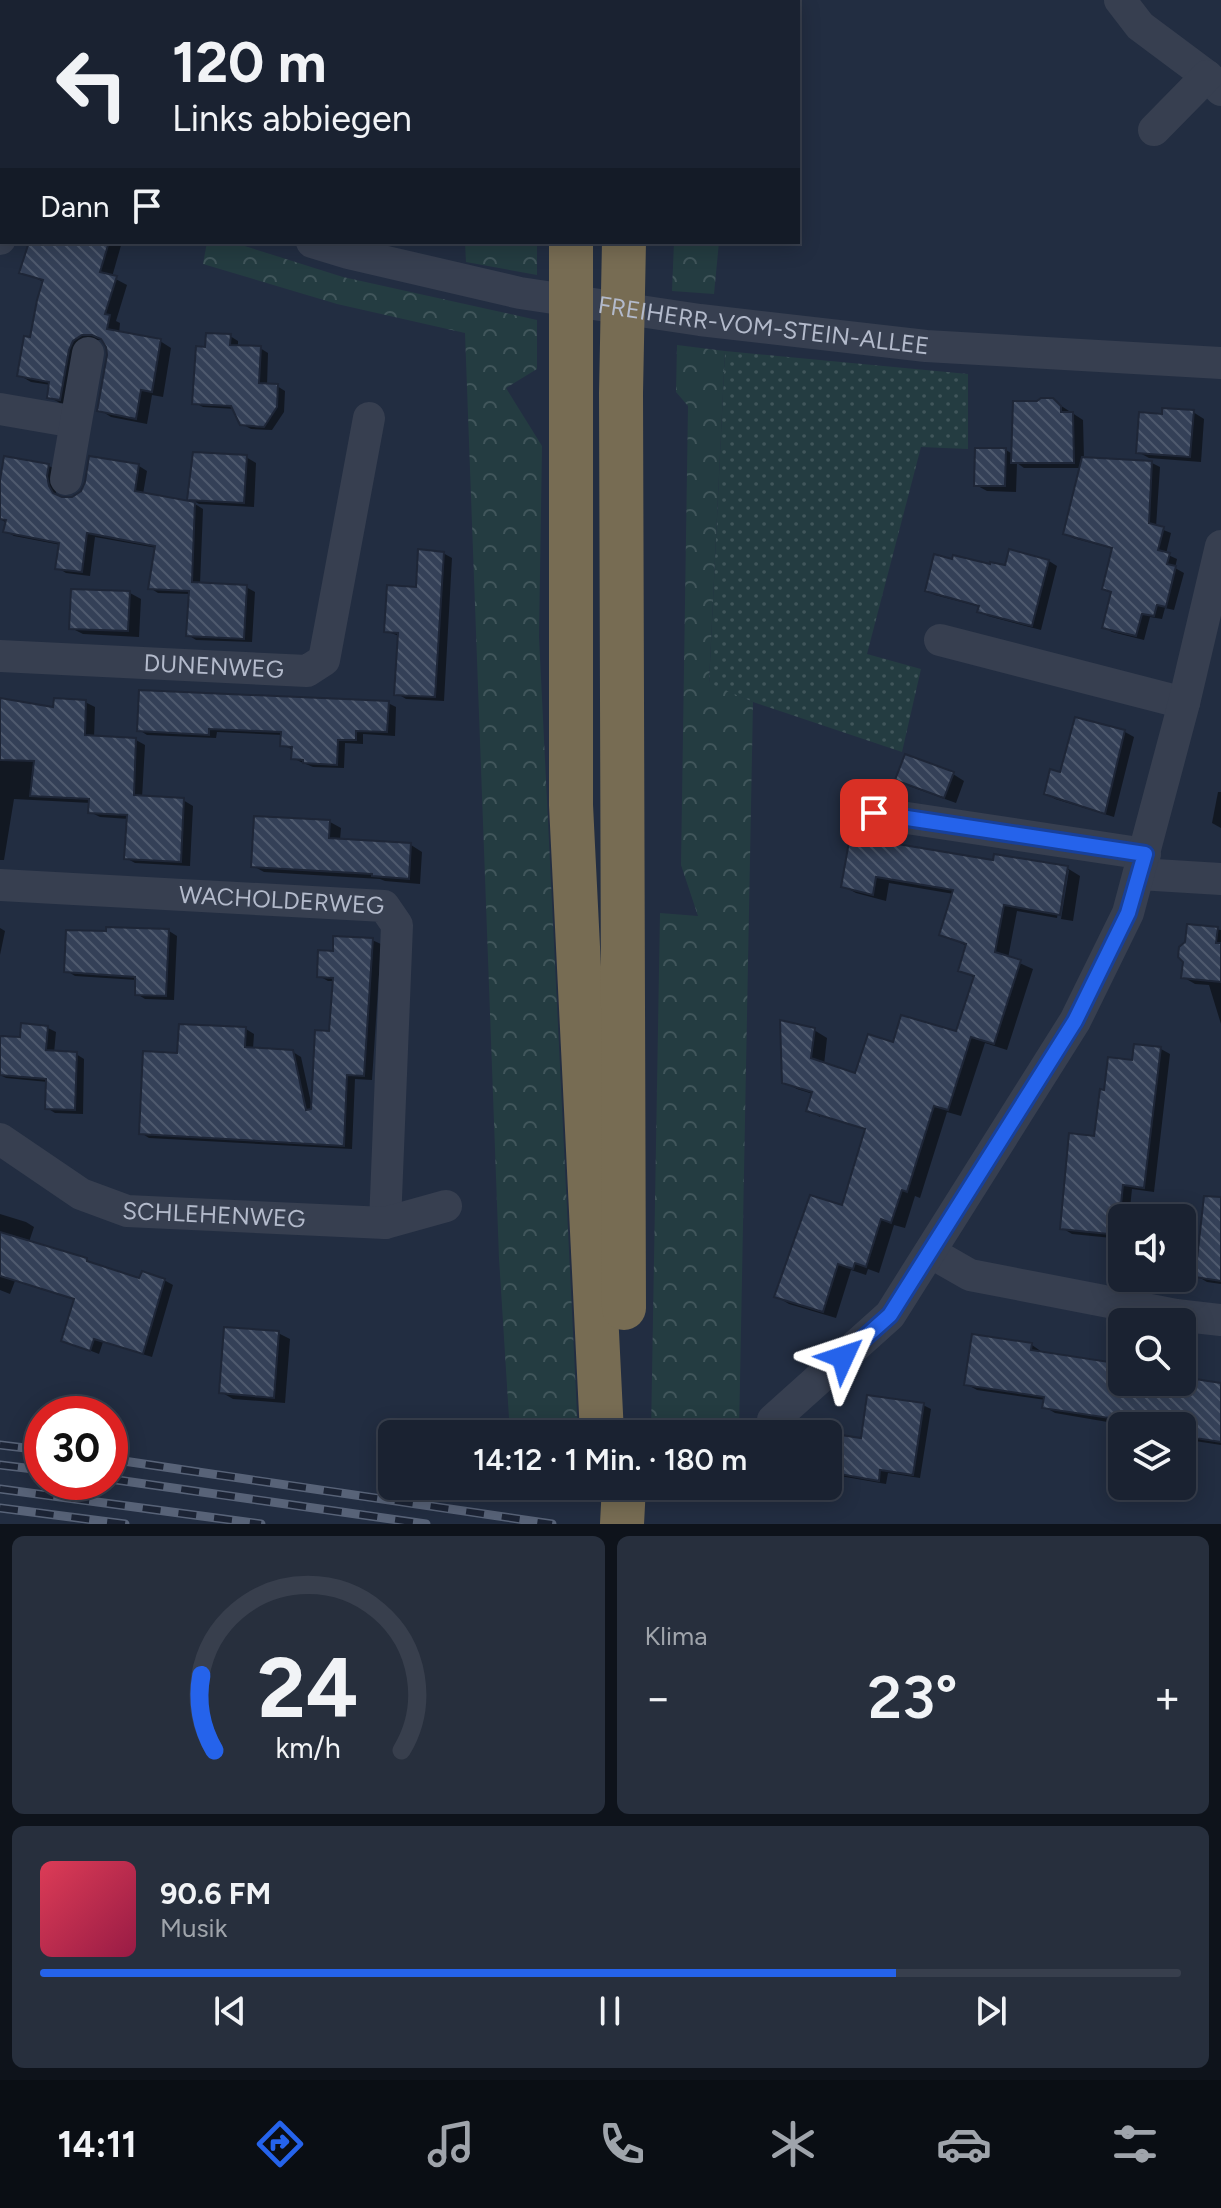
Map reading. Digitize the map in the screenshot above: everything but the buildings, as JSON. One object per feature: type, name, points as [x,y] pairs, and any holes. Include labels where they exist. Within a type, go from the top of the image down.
[{"type":"highway","points":[[571,244],[571,805],[601,1420]]},
{"type":"highway","points":[[624,244],[621,393],[624,1420]]},
{"type":"highway","points":[[605,1500],[606,1524]]},
{"type":"highway","points":[[622,1524],[623,1500]]},
{"type":"street","points":[[1120,0],[1140,26],[1214,83],[1154,130]]},
{"type":"street","name":"FREIHERR-VOM-STEIN-ALLEE","points":[[319,244],[520,293],[700,320],[926,346],[1221,363]]},
{"type":"street","points":[[66,479],[88,353]]},
{"type":"street","points":[[0,409],[75,422]]},
{"type":"street","name":"DUNENWEG","points":[[0,656],[307,671],[324,660],[369,418]]},
{"type":"street","points":[[773,1420],[890,1315],[1075,1021],[1128,913],[1184,703],[1221,546]]},
{"type":"street","points":[[940,640],[1184,703]]},
{"type":"street","points":[[874,813],[1221,879]]},
{"type":"street","name":"WACHOLDERWEG","points":[[0,885],[384,906],[397,925],[385,1223]]},
{"type":"street","name":"SCHLEHENWEG","points":[[0,1139],[81,1194],[127,1211],[385,1223],[446,1206]]},
{"type":"street","points":[[930,1252],[970,1275],[1176,1315],[1221,1320]]},
{"type":"green space","points":[[207,244],[238,244],[343,277],[537,320],[537,369],[506,388],[542,446],[539,637],[577,1420],[509,1420],[499,1258],[465,333],[337,304],[203,264]]},
{"type":"green space","points":[[465,244],[537,244],[537,275],[466,262]]},
{"type":"green space","points":[[674,244],[719,244],[714,294],[672,291]]},
{"type":"green space","points":[[677,345],[725,351],[709,683],[753,702],[739,1420],[651,1420],[660,913],[698,916],[681,865],[688,406],[676,392]]},
{"type":"green space","points":[[725,351],[968,374],[968,449],[921,447],[867,654],[921,669],[902,752],[709,684]]},
{"type":"railway","points":[[0,1445],[24,1448]]},
{"type":"railway","points":[[128,1462],[552,1524]]},
{"type":"railway","points":[[0,1465],[24,1468]]},
{"type":"railway","points":[[128,1482],[426,1524]]},
{"type":"railway","points":[[0,1489],[261,1524]]},
{"type":"railway","points":[[0,1508],[125,1524]]},
{"type":"route","points":[[843,1357],[890,1315],[1075,1021],[1128,913],[1145,854],[874,813]]}]
